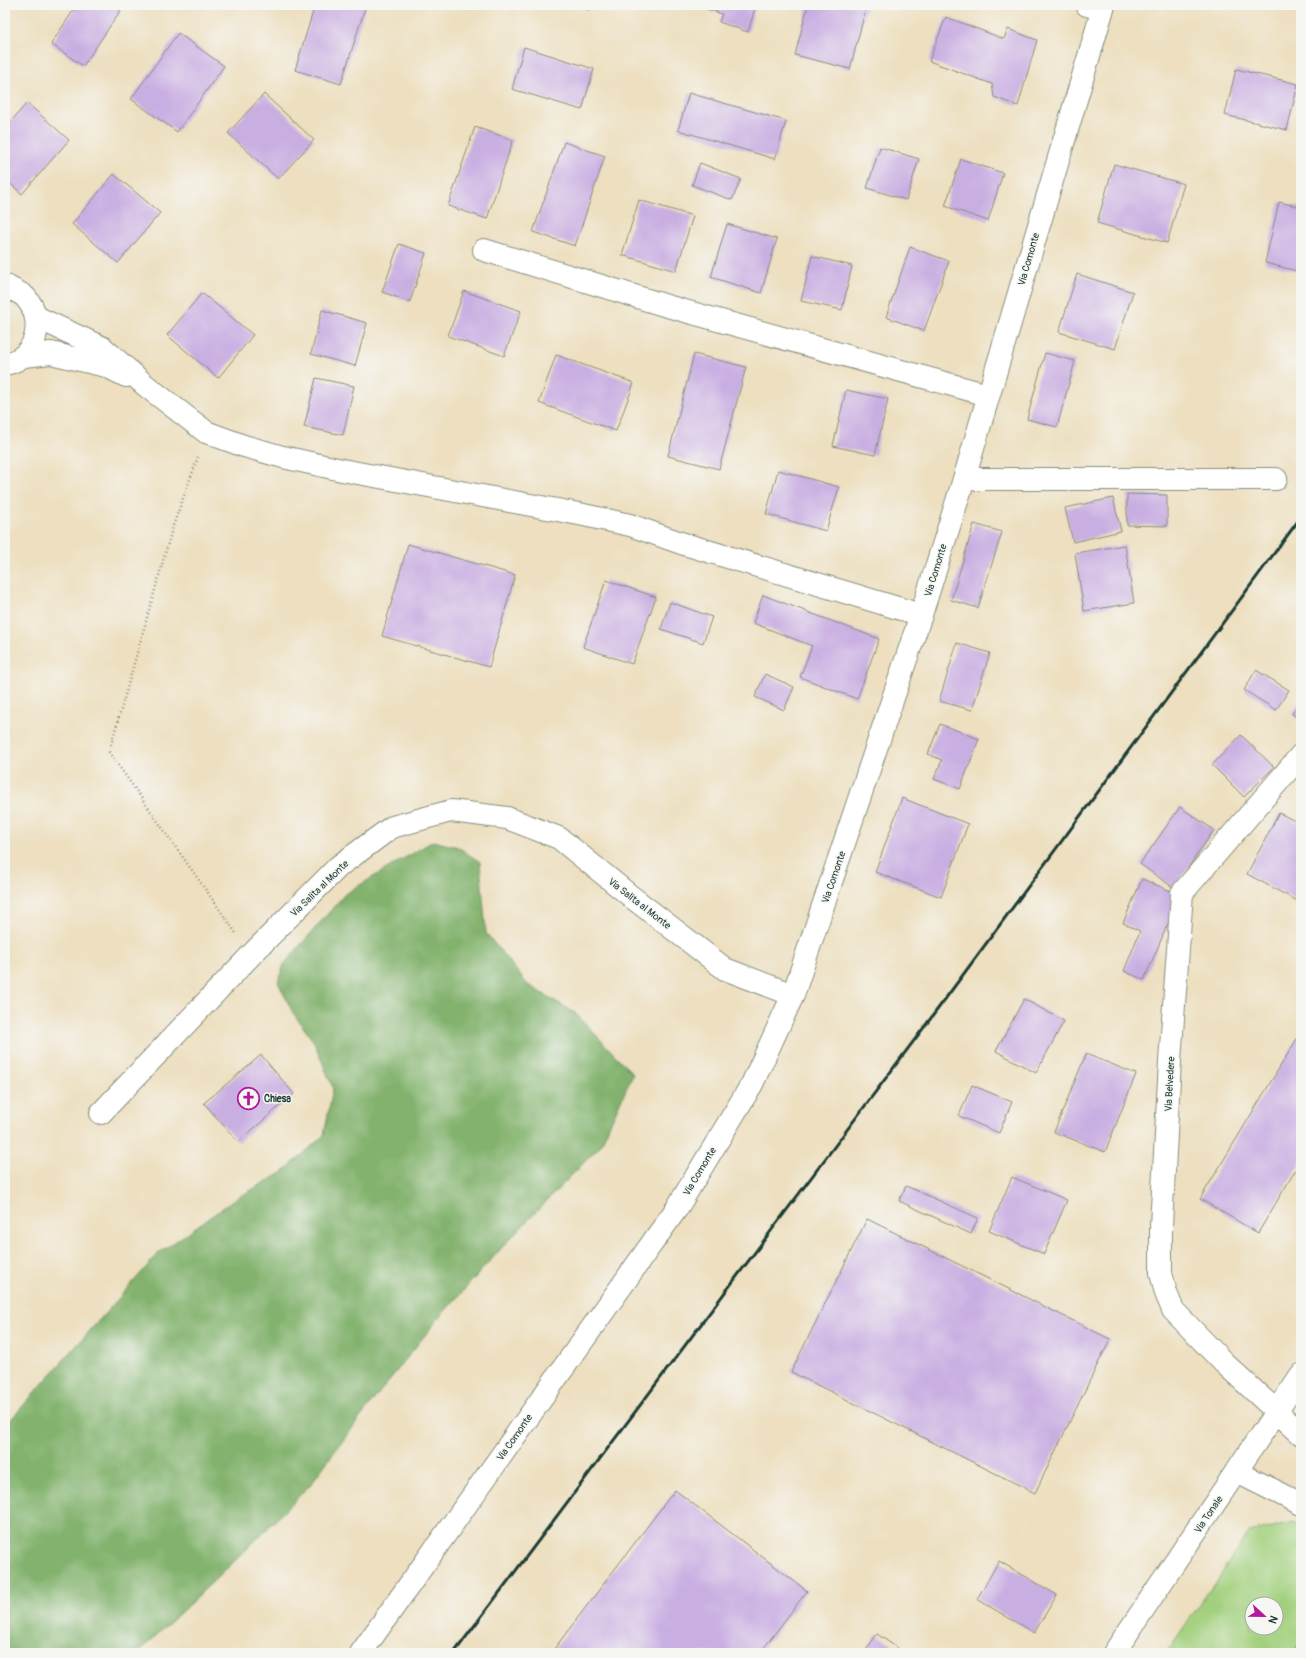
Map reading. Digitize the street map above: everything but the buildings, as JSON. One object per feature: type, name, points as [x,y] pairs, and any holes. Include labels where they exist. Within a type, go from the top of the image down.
[{"type":"street","name":"Via Comonte","points":[[361,1653],[677,1208],[752,1084],[793,995],[921,615],[964,479],[1098,6]]},
{"type":"street","points":[[484,250],[667,306],[988,395]]},
{"type":"street","points":[[6,286],[25,297],[35,311],[37,326],[32,345],[14,360]]},
{"type":"street","points":[[36,317],[103,348],[145,385],[206,432],[244,446],[283,457],[630,525],[689,545],[921,615]]},
{"type":"street","points":[[14,360],[51,353],[106,366],[145,385]]},
{"type":"street","points":[[964,479],[1276,479]]},
{"type":"street","name":"Via Belvedere","points":[[1301,755],[1182,893],[1170,1061],[1161,1226],[1161,1273],[1166,1293],[1173,1310],[1224,1364],[1301,1434]]},
{"type":"street","name":"Via Salita al Monte","points":[[101,1113],[252,954],[339,866],[392,827],[451,811],[507,818],[559,838],[725,970],[793,995]]},
{"type":"street","name":"Via Tonale","points":[[1114,1653],[1301,1375]]},
{"type":"street","points":[[1237,1472],[1301,1504]]},
{"type":"path","points":[[206,432],[173,526],[109,752],[252,954]]},
{"type":"path","points":[[1289,1653],[1301,1640]]},
{"type":"green space","points":[[433,841],[458,847],[480,862],[486,933],[527,984],[575,1013],[633,1074],[600,1146],[506,1243],[437,1320],[372,1402],[309,1486],[243,1553],[138,1653],[5,1653],[5,1426],[159,1253],[237,1198],[282,1173],[324,1135],[333,1088],[314,1042],[293,1013],[278,982],[284,964],[345,894]]},
{"type":"green space","points":[[1293,1522],[1301,1525],[1301,1653],[1166,1653],[1249,1533]]},
{"type":"railway","points":[[454,1653],[940,1006],[1301,517]]},
{"type":"place","name":"Chiesa","points":[[249,1098]]}]
